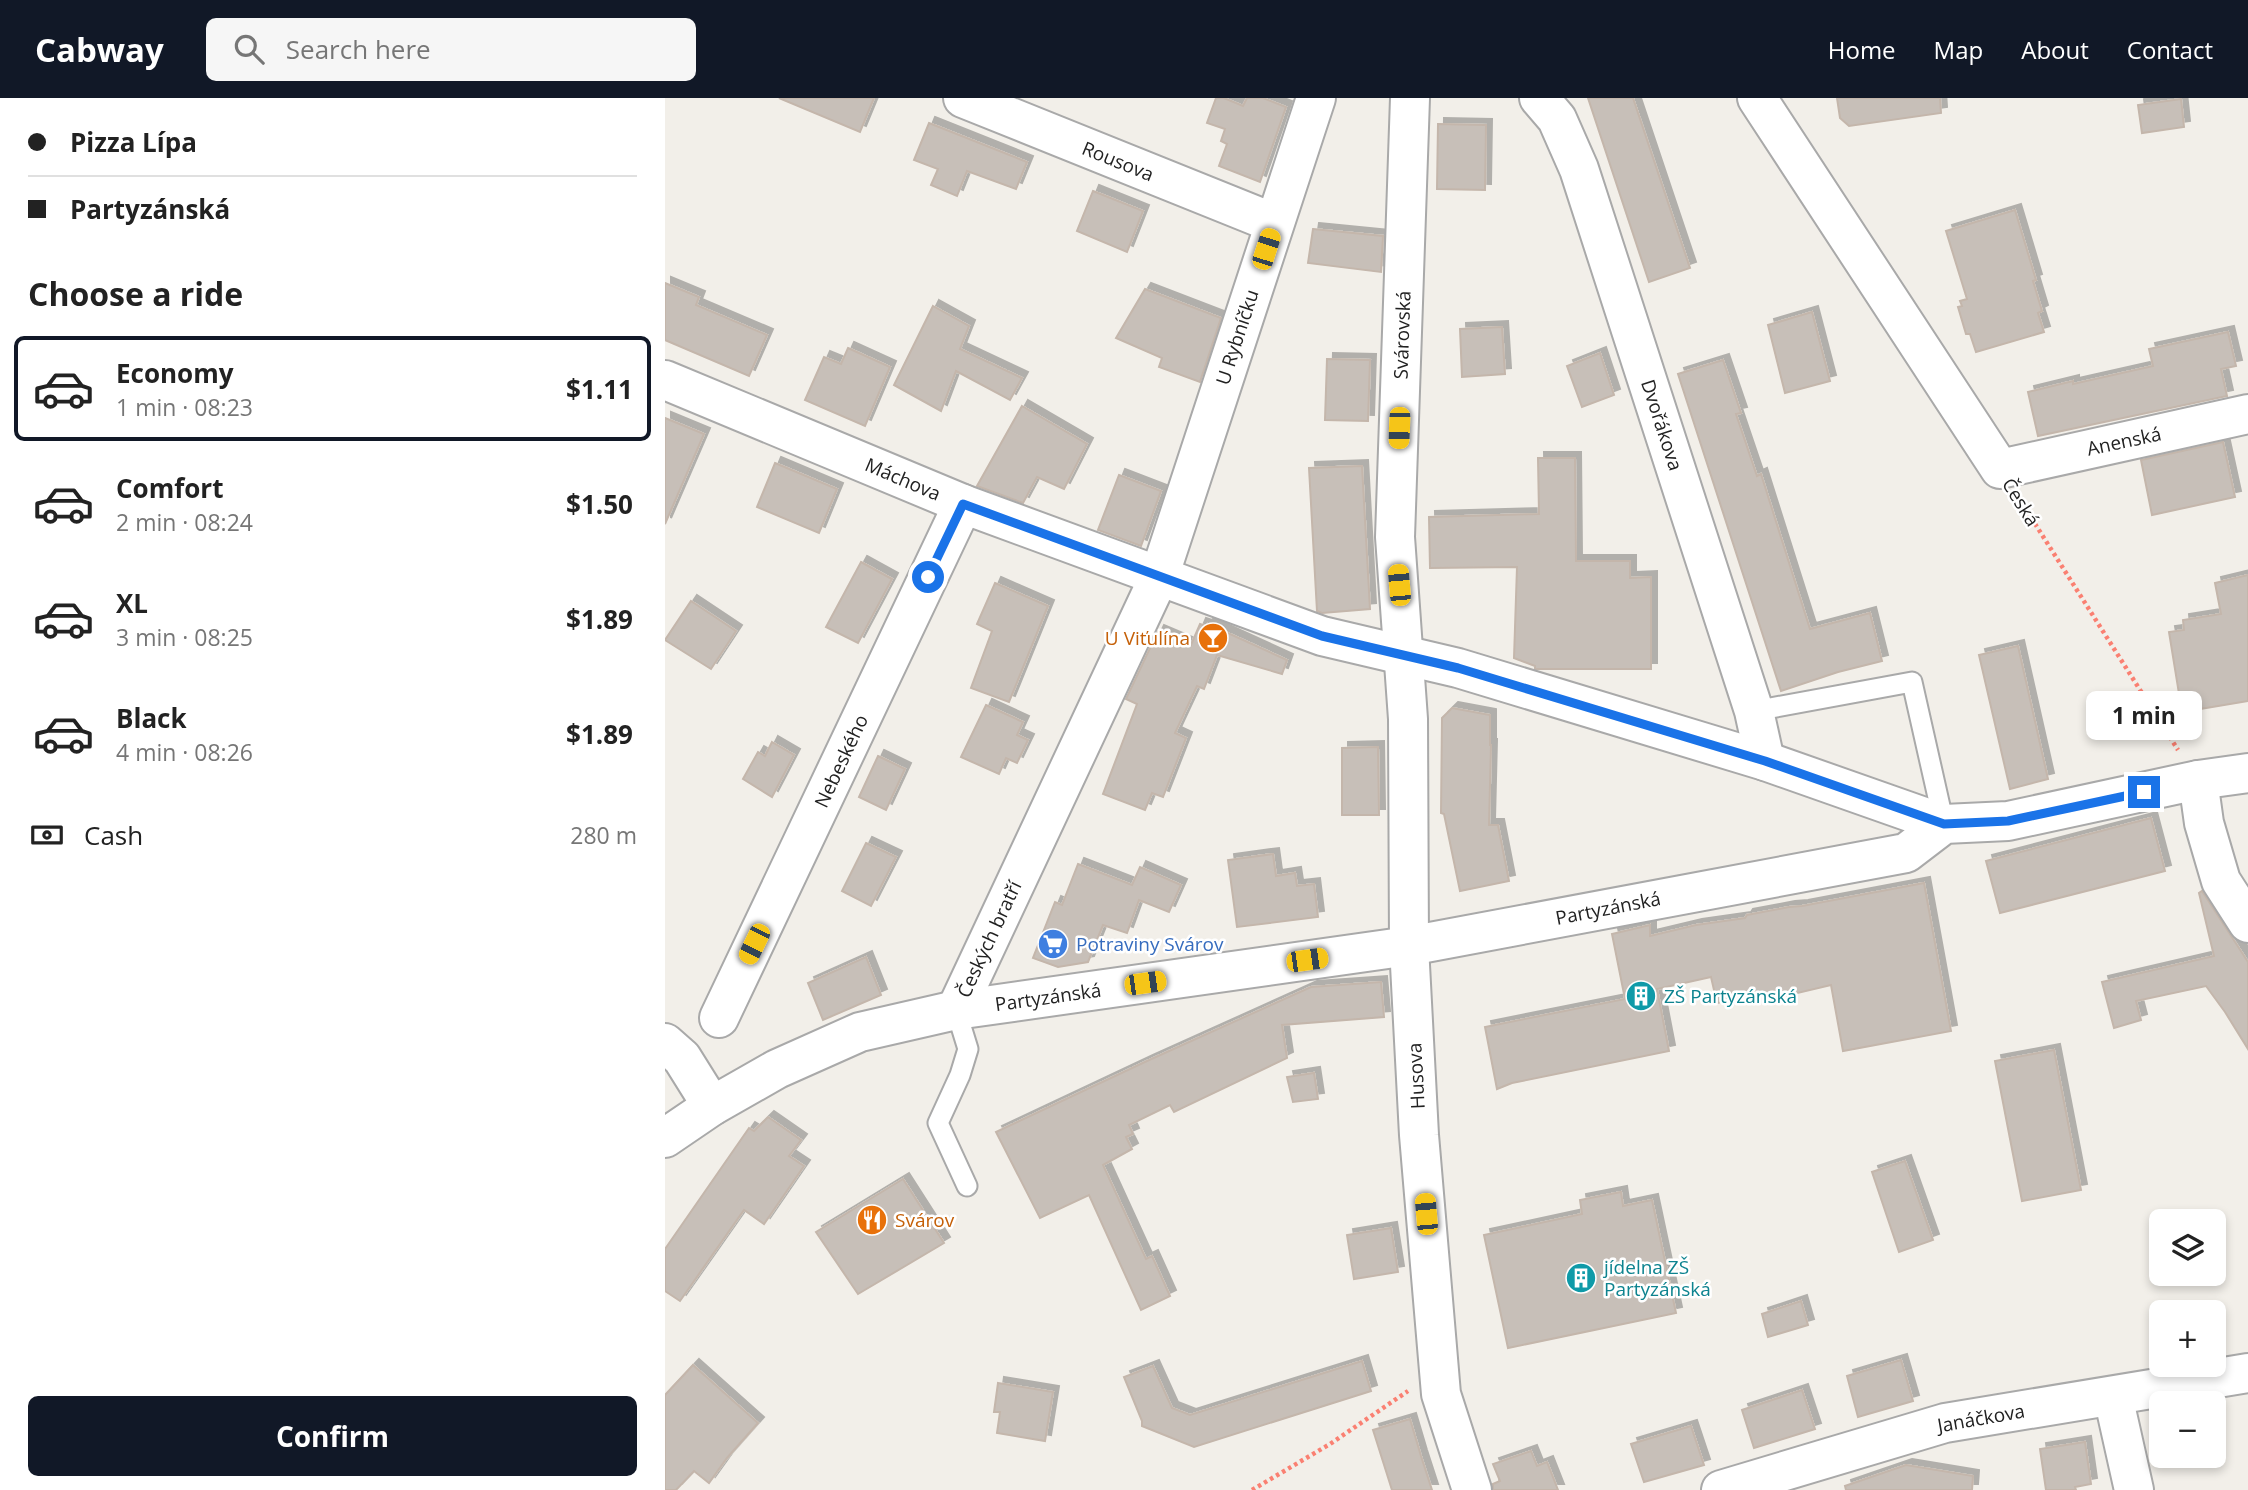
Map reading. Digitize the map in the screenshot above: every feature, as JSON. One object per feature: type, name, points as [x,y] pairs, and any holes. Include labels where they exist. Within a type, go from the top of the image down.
[{"type":"street","name":"Rousova","points":[[963,98],[1274,223]]},
{"type":"street","name":"U Rybníčku","points":[[1159,577],[1316,98]]},
{"type":"street","name":"Svárovská","points":[[1404,656],[1395,537],[1411,98]]},
{"type":"street","name":"Dvořákova","points":[[1539,98],[1557,119],[1579,169],[1754,711],[1765,761]]},
{"type":"street","name":"Česká","points":[[1757,98],[2000,469]]},
{"type":"street","name":"Máchova","points":[[665,380],[963,504],[1322,636],[1458,668],[1765,761],[1944,824]]},
{"type":"street","name":"Anenská","points":[[2000,469],[2248,414]]},
{"type":"street","name":"Nebeského","points":[[719,1018],[963,504]]},
{"type":"street","name":"Českých bratří","points":[[665,1138],[777,1069],[860,1032],[955,1010],[1159,577]]},
{"type":"street","name":"Husova","points":[[1404,656],[1408,719],[1409,946],[1419,1135],[1441,1394],[1472,1490]]},
{"type":"street","points":[[1944,824],[2008,821],[2198,780],[2248,773]]},
{"type":"street","points":[[2198,780],[2204,823],[2221,881],[2248,923]]},
{"type":"street","name":"Partyzánská","points":[[955,1010],[1409,946],[1906,853],[1944,824]]},
{"type":"street","points":[[665,1043],[682,1058],[712,1107]]},
{"type":"street","name":"Janáčkova","points":[[1721,1490],[1945,1423],[2248,1373]]},
{"type":"street","points":[[2113,1396],[2134,1490]]},
{"type":"lane","points":[[1754,711],[1912,682],[1944,824]]},
{"type":"lane","points":[[955,1010],[968,1049],[960,1075],[938,1123],[967,1186]]},
{"type":"path","name":"Česká","points":[[2000,469],[2198,780]]},
{"type":"path","points":[[1252,1490],[1330,1444],[1402,1394],[1439,1374]]},
{"type":"building","points":[[779,98],[874,98],[860,132]]},
{"type":"building","points":[[1216,98],[1224,98],[1243,106],[1247,98],[1263,98],[1286,107],[1260,182],[1219,166],[1227,144],[1221,141],[1225,129],[1207,123]]},
{"type":"building","points":[[1588,98],[1633,98],[1690,268],[1649,282]]},
{"type":"building","points":[[1837,98],[1940,98],[1941,113],[1849,126],[1840,118]]},
{"type":"building","points":[[2181,99],[2184,127],[2142,133],[2138,105]]},
{"type":"building","points":[[929,123],[1027,162],[1016,189],[967,171],[957,196],[931,185],[938,169],[914,160]]},
{"type":"building","points":[[1438,124],[1486,125],[1485,190],[1437,189]]},
{"type":"building","points":[[1093,191],[1143,211],[1127,252],[1077,231]]},
{"type":"building","points":[[2015,210],[2036,280],[2033,281],[2042,311],[2038,313],[2044,332],[1976,352],[1970,334],[1966,334],[1958,307],[1962,306],[1960,301],[1967,299],[1946,231]]},
{"type":"building","points":[[1313,229],[1383,236],[1381,272],[1308,263]]},
{"type":"building","points":[[665,283],[699,297],[696,305],[767,335],[749,376],[665,340]]},
{"type":"building","points":[[1145,289],[1221,318],[1200,382],[1159,367],[1162,358],[1116,338]]},
{"type":"building","points":[[933,306],[969,326],[960,349],[1022,378],[1010,400],[956,371],[941,411],[894,385]]},
{"type":"building","points":[[1812,312],[1830,381],[1785,393],[1768,325]]},
{"type":"building","points":[[1502,327],[1505,374],[1462,377],[1460,329]]},
{"type":"building","points":[[2228,332],[2236,366],[2221,369],[2227,396],[2038,436],[2028,392],[2153,366],[2149,349]]},
{"type":"building","points":[[848,348],[890,367],[865,426],[805,400],[824,357],[841,364]]},
{"type":"building","points":[[1600,353],[1614,395],[1582,407],[1567,366]]},
{"type":"building","points":[[1327,359],[1370,360],[1368,421],[1325,420]]},
{"type":"building","points":[[1723,360],[1741,413],[1736,414],[1757,476],[1761,474],[1810,629],[1870,613],[1882,661],[1781,691],[1678,374]]},
{"type":"building","points":[[1022,406],[1087,444],[1064,489],[1037,477],[1023,503],[977,486]]},
{"type":"building","points":[[665,418],[704,434],[665,524]]},
{"type":"building","points":[[2223,442],[2235,497],[2152,515],[2141,460]]},
{"type":"building","points":[[1538,458],[1575,458],[1576,561],[1630,561],[1630,578],[1651,577],[1651,669],[1535,669],[1535,666],[1514,658],[1517,567],[1430,568],[1429,517],[1539,514]]},
{"type":"building","points":[[775,463],[837,489],[819,533],[757,507]]},
{"type":"building","points":[[1362,466],[1370,609],[1322,613],[1317,611],[1309,468]]},
{"type":"building","points":[[1119,475],[1161,491],[1141,546],[1098,530]]},
{"type":"building","points":[[861,562],[892,579],[858,643],[826,627]]},
{"type":"building","points":[[2248,575],[2248,701],[2182,712],[2169,632],[2184,630],[2183,620],[2221,614],[2215,583]]},
{"type":"building","points":[[995,583],[1048,606],[1009,702],[971,688],[992,631],[977,624]]},
{"type":"building","points":[[691,601],[736,631],[711,669],[665,640]]},
{"type":"building","points":[[1200,624],[1208,624],[1287,660],[1282,674],[1217,655],[1204,689],[1197,686],[1175,733],[1186,738],[1163,797],[1152,793],[1145,810],[1103,794],[1137,704],[1126,699],[1158,631],[1191,645]]},
{"type":"building","points":[[2018,646],[2048,779],[2010,789],[1979,655]]},
{"type":"building","points":[[986,705],[1023,722],[1017,735],[1028,740],[1017,763],[1006,758],[999,774],[961,757]]},
{"type":"building","points":[[1452,708],[1490,715],[1489,825],[1498,825],[1509,881],[1460,891],[1444,814],[1441,813],[1442,718]]},
{"type":"building","points":[[772,742],[794,755],[772,797],[743,779],[758,752],[765,756]]},
{"type":"building","points":[[1378,747],[1379,815],[1342,815],[1342,748]]},
{"type":"building","points":[[878,756],[905,769],[886,810],[859,797]]},
{"type":"building","points":[[2151,818],[2165,871],[2000,913],[1986,861]]},
{"type":"building","points":[[866,843],[896,857],[871,906],[842,891]]},
{"type":"building","points":[[1273,854],[1276,876],[1295,873],[1297,886],[1314,884],[1318,917],[1237,927],[1228,860]]},
{"type":"building","points":[[1078,864],[1132,885],[1140,867],[1181,885],[1169,912],[1139,900],[1127,933],[1103,925],[1088,962],[1058,967],[1033,958],[1055,902],[1062,905]]},
{"type":"building","points":[[1924,883],[1951,1031],[1843,1051],[1831,985],[1764,1001],[1762,993],[1717,1003],[1711,977],[1657,989],[1669,1051],[1512,1083],[1497,1089],[1485,1027],[1625,999],[1612,934],[1650,925],[1650,936],[1696,925],[1745,918],[1747,915]]},
{"type":"building","points":[[2202,891],[2248,962],[2248,1049],[2206,986],[2136,1001],[2141,1020],[2114,1028],[2102,982],[2214,956],[2199,893]]},
{"type":"building","points":[[866,957],[881,995],[823,1020],[808,983]]},
{"type":"building","points":[[1381,982],[1384,1017],[1282,1025],[1287,1058],[1174,1112],[1170,1105],[1129,1125],[1133,1134],[1126,1137],[1132,1149],[1103,1165],[1146,1259],[1152,1256],[1170,1296],[1141,1310],[1089,1195],[1040,1218],[996,1132],[1311,987]]},
{"type":"building","points":[[2054,1050],[2081,1190],[2022,1201],[1995,1061]]},
{"type":"building","points":[[1314,1073],[1318,1099],[1293,1102],[1287,1077]]},
{"type":"building","points":[[768,1117],[801,1140],[789,1156],[804,1166],[764,1224],[744,1210],[680,1301],[665,1291],[665,1249],[749,1128],[754,1131]]},
{"type":"building","points":[[1905,1161],[1933,1240],[1899,1252],[1872,1172]]},
{"type":"building","points":[[903,1179],[944,1243],[858,1294],[816,1232]]},
{"type":"building","name":"jídelna ZŠ Partyzánská","points":[[1621,1192],[1623,1206],[1652,1200],[1676,1313],[1508,1348],[1484,1235],[1582,1214],[1580,1200]]},
{"type":"building","points":[[1391,1228],[1398,1272],[1354,1279],[1347,1235]]},
{"type":"building","points":[[1801,1301],[1808,1325],[1768,1337],[1762,1314]]},
{"type":"building","points":[[1901,1360],[1913,1401],[1858,1417],[1847,1376]]},
{"type":"building","points":[[1362,1361],[1371,1391],[1194,1447],[1142,1426],[1124,1377],[1153,1366],[1172,1408],[1190,1415]]},
{"type":"building","points":[[693,1365],[758,1423],[709,1483],[694,1471],[676,1490],[665,1490],[665,1395]]},
{"type":"building","points":[[998,1383],[1053,1392],[1045,1441],[997,1433],[1000,1412],[994,1412]]},
{"type":"building","points":[[1802,1390],[1815,1429],[1754,1448],[1742,1410]]},
{"type":"building","points":[[1410,1419],[1432,1490],[1392,1490],[1373,1430]]},
{"type":"building","points":[[1691,1426],[1704,1465],[1644,1482],[1631,1444]]},
{"type":"building","points":[[2085,1442],[2091,1484],[2075,1487],[2076,1490],[2046,1490],[2040,1449]]},
{"type":"building","points":[[1531,1451],[1537,1466],[1547,1462],[1558,1490],[1493,1490],[1493,1484],[1500,1481],[1493,1464]]},
{"type":"building","points":[[1906,1465],[1973,1476],[1972,1490],[1846,1490],[1845,1486]]},
{"type":"place","name":"U Viťulína","points":[[1213,638]]},
{"type":"place","name":"Potraviny Svárov","points":[[1053,944]]},
{"type":"place","name":"ZŠ Partyzánská","points":[[1641,996]]},
{"type":"place","name":"Svárov","points":[[872,1220]]},
{"type":"place","name":"jídelna ZŠ Partyzánská","points":[[1581,1278]]},
{"type":"route","points":[[928,577],[963,504],[1322,636],[1458,668],[1765,761],[1944,824],[2008,821],[2144,792]]}]
